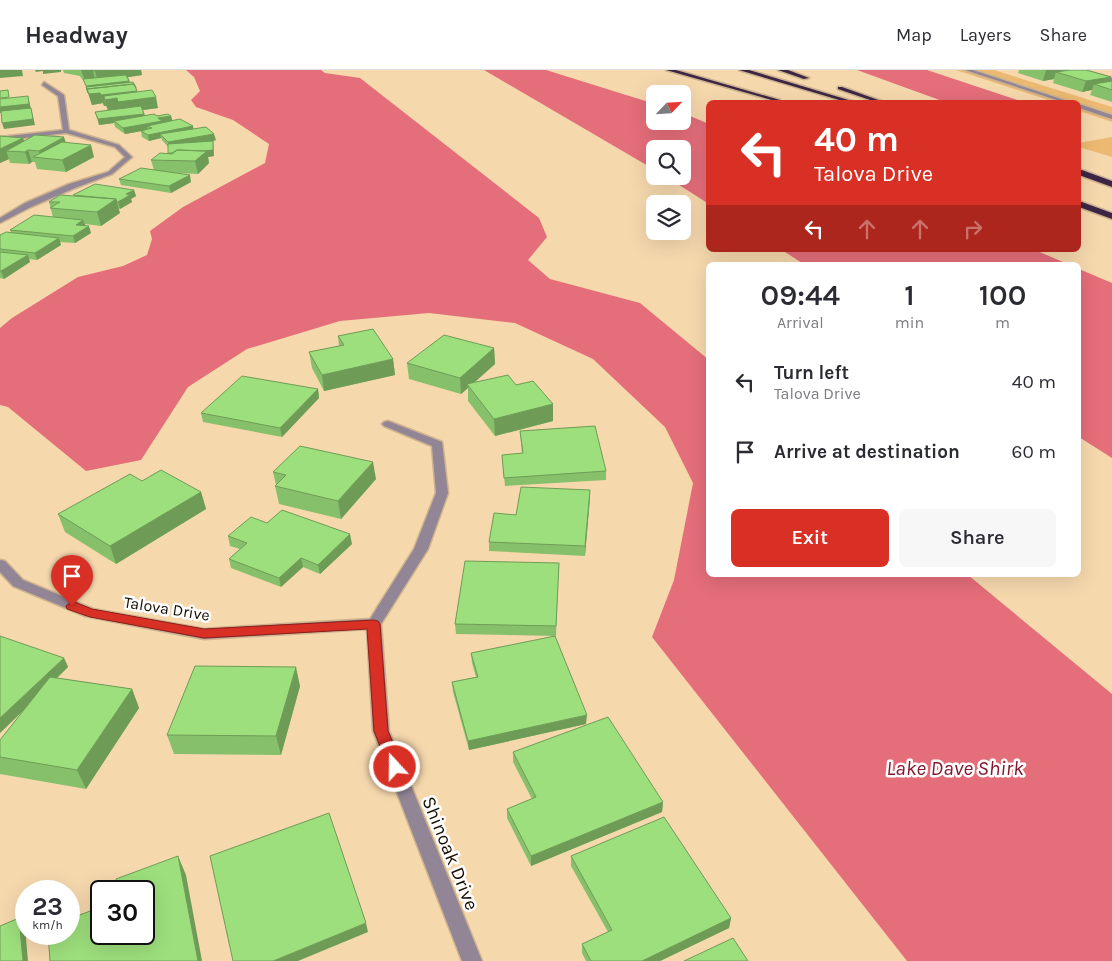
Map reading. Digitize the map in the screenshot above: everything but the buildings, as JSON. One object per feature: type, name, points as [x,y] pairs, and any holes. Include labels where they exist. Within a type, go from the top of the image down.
[{"type":"highway","points":[[669,70],[776,100]]},
{"type":"highway","points":[[678,70],[777,100]]},
{"type":"highway","points":[[742,70],[845,100]]},
{"type":"highway","points":[[781,70],[815,81]]},
{"type":"highway","points":[[833,86],[875,100]]},
{"type":"highway","points":[[1081,175],[1112,186]]},
{"type":"highway","points":[[1081,205],[1112,216]]},
{"type":"street","points":[[968,70],[1061,100]]},
{"type":"street","points":[[1077,70],[1112,80]]},
{"type":"street","points":[[44,84],[61,95],[66,130]]},
{"type":"street","points":[[1081,107],[1112,117]]},
{"type":"street","points":[[0,139],[66,130],[118,146],[129,157],[110,173],[72,186],[28,205],[0,221]]},
{"type":"street","points":[[374,624],[421,550],[442,493],[438,444],[388,424]]},
{"type":"street","name":"Talova Drive","points":[[0,564],[18,583],[90,613],[204,634],[374,624]]},
{"type":"street","name":"Shinoak Drive","points":[[374,624],[381,731],[472,961]]},
{"type":"shaded area","points":[[956,70],[994,70],[1112,107],[1112,122],[1081,112],[1081,100],[1048,100]]},
{"type":"shaded area","points":[[1112,137],[1112,157],[1081,148],[1081,143]]},
{"type":"water","name":"Lake Dave Shirk","points":[[186,70],[321,70],[325,73],[360,78],[539,218],[547,237],[528,260],[550,279],[640,303],[706,358],[706,577],[970,577],[1112,694],[1112,961],[907,961],[652,637],[674,580],[693,483],[665,427],[593,359],[515,323],[429,313],[340,321],[247,349],[188,387],[141,460],[86,471],[8,407],[0,405],[0,328],[12,318],[78,277],[123,266],[147,255],[152,239],[150,231],[183,207],[265,163],[269,144],[233,120],[196,107],[191,100],[200,91],[194,77]]},
{"type":"water","points":[[484,70],[546,70],[646,101],[646,130],[691,130],[691,116],[706,123],[706,202],[679,185],[691,185],[691,140],[646,140],[646,165]]},
{"type":"water","points":[[857,70],[927,70],[1017,100],[940,100]]},
{"type":"water","points":[[785,252],[1040,252],[1063,262],[800,262]]},
{"type":"water","points":[[1081,270],[1112,283],[1112,458],[1081,438]]},
{"type":"route","points":[[72,606],[90,613],[204,634],[374,624],[381,731],[395,767]]}]
